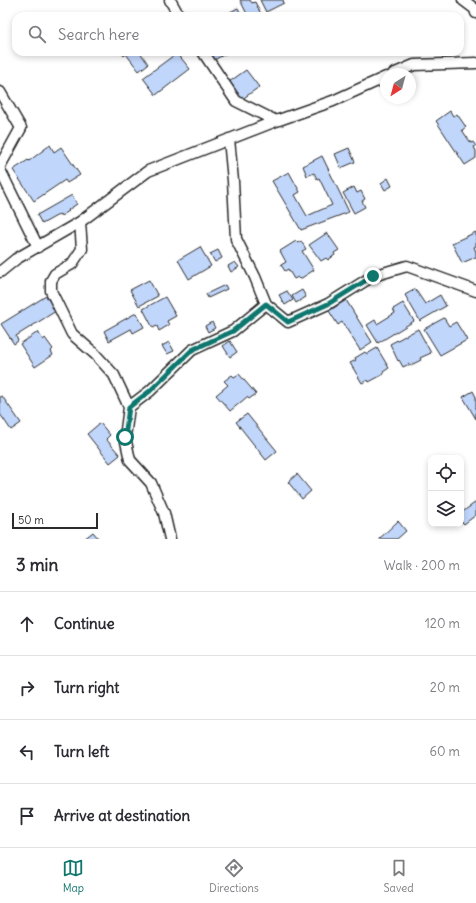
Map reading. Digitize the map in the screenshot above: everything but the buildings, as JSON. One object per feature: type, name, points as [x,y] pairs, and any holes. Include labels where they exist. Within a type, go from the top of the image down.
[{"type":"street","points":[[170,0],[177,12]]},
{"type":"street","points":[[463,0],[475,9],[476,14]]},
{"type":"street","points":[[206,56],[236,101],[276,120]]},
{"type":"street","points":[[406,68],[414,64],[476,63]]},
{"type":"street","points":[[0,272],[16,259],[80,222],[148,171],[276,120],[333,101],[380,80]]},
{"type":"street","points":[[0,92],[21,128],[0,166]]},
{"type":"street","points":[[229,139],[236,239],[255,276],[266,304],[288,322],[328,304],[373,276],[407,266],[476,291]]},
{"type":"street","points":[[0,170],[38,247]]},
{"type":"street","points":[[80,222],[82,249],[72,264],[55,274],[51,281],[51,291],[72,334],[95,354],[114,375],[129,407],[125,437],[130,460],[151,483],[164,513],[170,539]]},
{"type":"street","points":[[129,407],[150,391],[192,350],[233,331],[266,304]]},
{"type":"route","points":[[125,437],[129,407],[150,391],[192,350],[233,331],[266,304],[288,322],[328,304],[373,276]]}]
